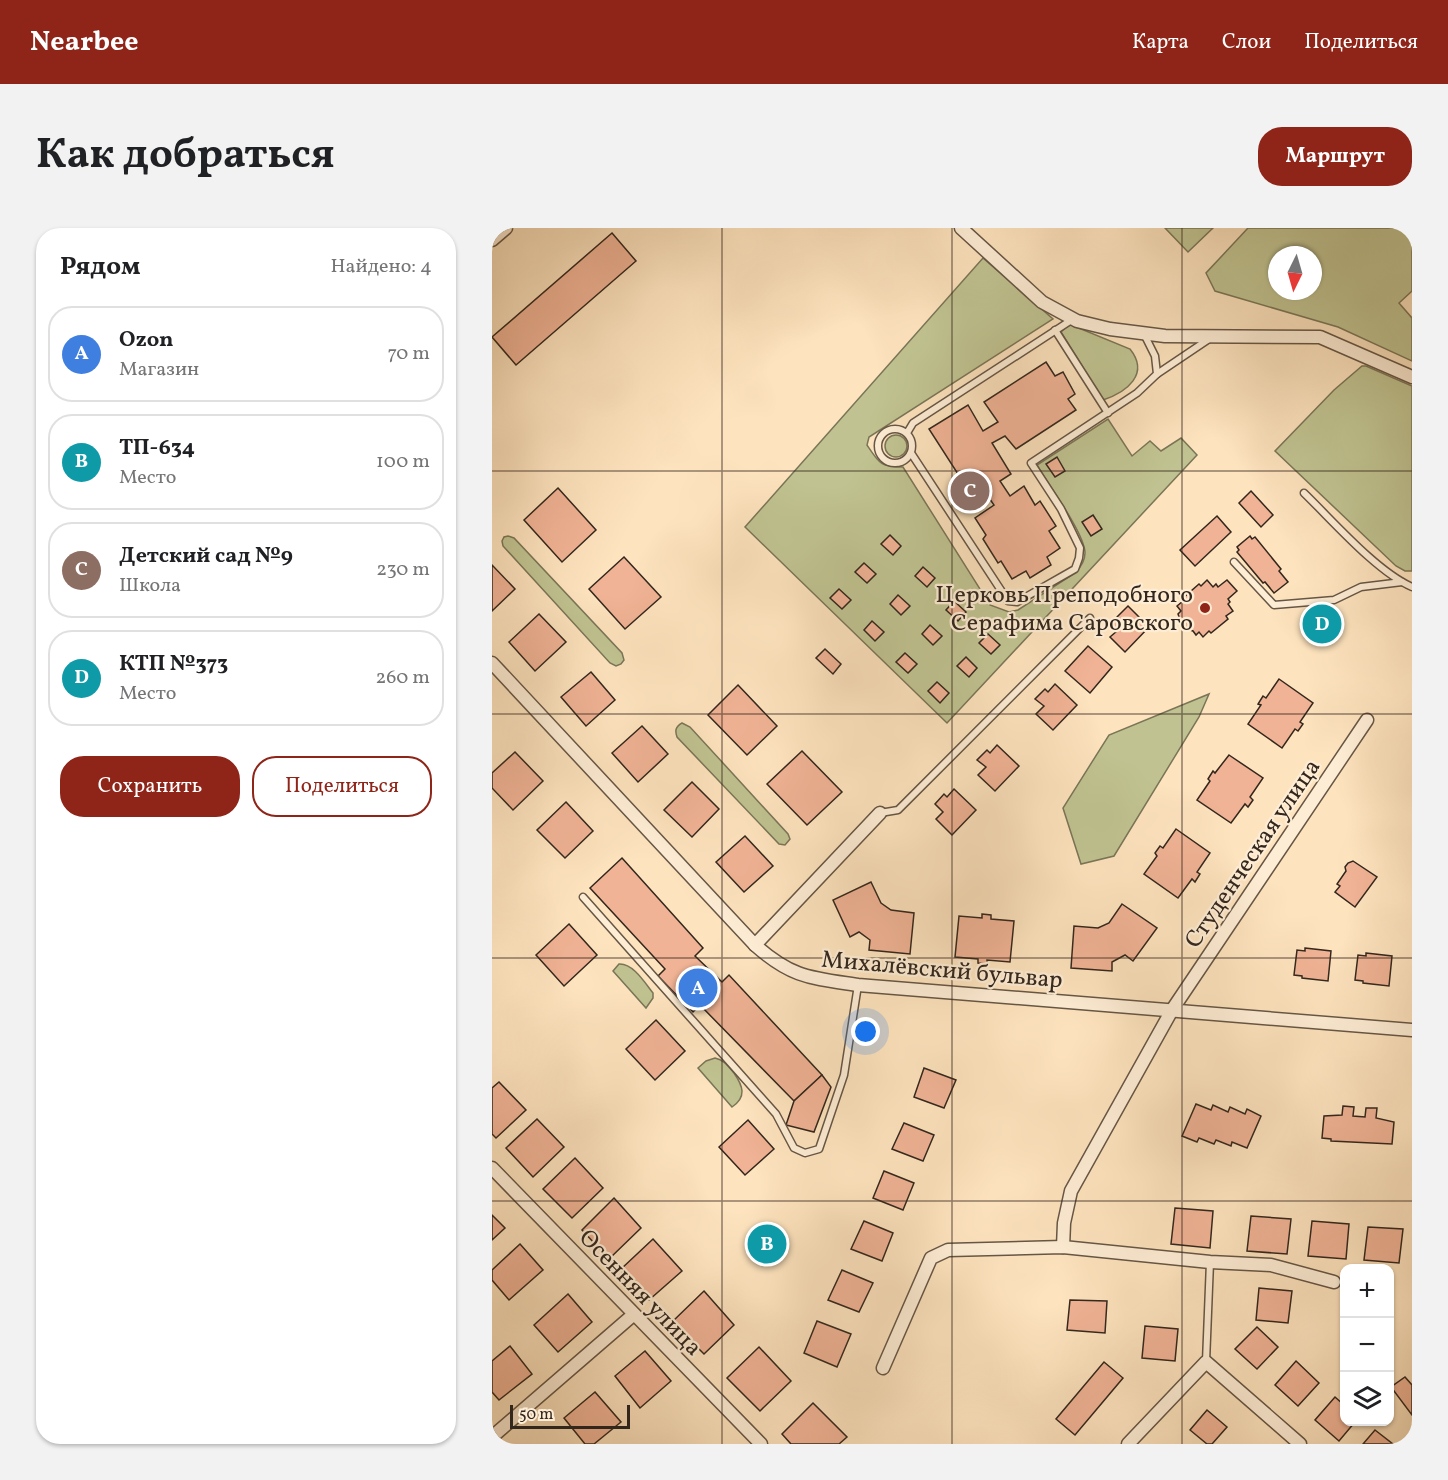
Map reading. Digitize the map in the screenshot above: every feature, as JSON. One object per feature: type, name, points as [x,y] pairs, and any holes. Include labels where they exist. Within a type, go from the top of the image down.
[{"type":"street","points":[[492,240],[506,228]]},
{"type":"street","points":[[961,228],[1042,303],[1073,318],[1110,329],[1165,336],[1320,338],[1412,377]]},
{"type":"street","name":"Михалёвский бульвар","points":[[492,663],[755,945],[775,963],[804,977],[858,985],[1412,1030]]},
{"type":"street","name":"Студенческая улица","points":[[1063,1247],[1064,1223],[1071,1191],[1172,1010],[1367,720]]},
{"type":"street","points":[[755,945],[880,813]]},
{"type":"street","name":"Осенняя улица","points":[[492,1168],[761,1444]]},
{"type":"street","points":[[883,1368],[931,1258],[948,1250],[1063,1247],[1210,1262],[1271,1265],[1334,1282]]},
{"type":"street","points":[[492,1437],[633,1315]]},
{"type":"street","points":[[1128,1444],[1206,1362],[1300,1444]]},
{"type":"lane","points":[[907,433],[913,423],[1073,318]]},
{"type":"lane","points":[[1055,330],[1108,413]]},
{"type":"lane","points":[[1144,333],[1155,356],[1157,374]]},
{"type":"lane","points":[[911,453],[903,461],[886,460],[879,451],[879,439],[887,431],[897,429],[907,433],[912,442],[911,453],[1008,601],[1017,602],[1075,569],[1079,558],[1080,548],[1061,509],[1031,463],[1137,393],[1157,374],[1215,336]]},
{"type":"lane","points":[[1304,493],[1383,568],[1402,582],[1412,586]]},
{"type":"lane","points":[[1234,562],[1274,605],[1334,600],[1361,587],[1402,582]]},
{"type":"lane","points":[[880,813],[898,810],[1090,618]]},
{"type":"lane","points":[[583,897],[776,1113],[794,1148],[804,1153],[819,1149],[844,1075],[858,985]]},
{"type":"lane","points":[[1206,1362],[1210,1262]]},
{"type":"green space","points":[[1165,228],[1213,228],[1188,252]]},
{"type":"green space","points":[[1248,228],[1412,228],[1412,291],[1399,303],[1412,318],[1412,361],[1338,327],[1215,291],[1206,273]]},
{"type":"green space","points":[[983,258],[1053,319],[869,437],[867,445],[881,463],[903,467],[990,605],[1009,612],[1018,610],[1075,573],[1084,559],[1085,553],[1079,534],[1037,465],[1108,419],[1132,456],[1150,441],[1161,451],[1181,438],[1197,455],[947,723],[745,527]]},
{"type":"green space","points":[[1069,324],[1130,349],[1138,366],[1133,381],[1120,392],[1103,400],[1061,332]]},
{"type":"green space","points":[[1362,366],[1412,386],[1412,571],[1405,571],[1396,566],[1275,451],[1334,390]]},
{"type":"green space","points":[[896,435],[904,438],[907,446],[904,454],[896,457],[888,454],[885,446],[888,438]]},
{"type":"green space","points":[[504,537],[514,538],[622,653],[624,660],[621,664],[616,666],[610,663],[503,546]]},
{"type":"green space","points":[[1209,694],[1199,717],[1114,856],[1081,864],[1063,808],[1109,735]]},
{"type":"green space","points":[[682,723],[690,727],[788,834],[790,839],[785,845],[779,844],[677,737],[676,729]]},
{"type":"green space","points":[[619,964],[634,970],[653,993],[653,998],[646,1008],[613,971]]},
{"type":"green space","points":[[715,1058],[728,1066],[741,1087],[742,1095],[732,1107],[698,1068],[706,1061]]},
{"type":"building","points":[[612,233],[636,261],[516,365],[492,337]]},
{"type":"building","points":[[1046,362],[1055,376],[1063,372],[1075,394],[1068,399],[1076,410],[1016,449],[1005,436],[992,443],[1011,474],[1000,481],[1010,496],[1024,486],[1035,505],[1040,501],[1056,526],[1049,531],[1060,548],[1047,557],[1051,565],[1030,578],[1026,571],[1012,579],[1001,561],[998,563],[983,539],[986,535],[975,518],[994,505],[985,492],[974,499],[929,429],[968,405],[983,431],[998,422],[984,402]]},
{"type":"building","points":[[1057,457],[1065,471],[1055,477],[1046,464]]},
{"type":"building","points":[[558,488],[596,530],[562,562],[524,520]]},
{"type":"building","points":[[1251,491],[1273,515],[1261,527],[1239,503]]},
{"type":"building","points":[[1093,515],[1102,529],[1091,536],[1082,522]]},
{"type":"building","points":[[1217,516],[1231,532],[1195,566],[1180,550]]},
{"type":"building","points":[[890,535],[901,546],[893,555],[881,544]]},
{"type":"building","points":[[1250,536],[1252,539],[1255,537],[1281,569],[1279,571],[1288,582],[1274,593],[1237,552],[1239,550],[1237,547]]},
{"type":"building","points":[[624,557],[661,597],[625,629],[589,589]]},
{"type":"building","points":[[864,563],[876,574],[867,583],[855,572]]},
{"type":"building","points":[[492,565],[515,589],[492,611]]},
{"type":"building","points":[[923,567],[935,578],[927,587],[915,576]]},
{"type":"building","name":"Церковь Преподобного Серафима Саровского","points":[[1207,580],[1213,587],[1216,584],[1218,587],[1227,580],[1237,591],[1228,599],[1230,602],[1228,604],[1233,611],[1226,616],[1228,619],[1203,637],[1199,632],[1196,635],[1193,631],[1183,628],[1178,614],[1181,611],[1177,606],[1199,584],[1201,586]]},
{"type":"building","points":[[839,589],[851,600],[842,609],[830,598]]},
{"type":"building","points":[[898,595],[910,606],[901,615],[890,604]]},
{"type":"building","points":[[954,601],[966,612],[958,621],[946,610]]},
{"type":"building","points":[[1128,606],[1149,627],[1125,652],[1110,637],[1117,631],[1110,624]]},
{"type":"building","points":[[539,614],[566,642],[535,671],[509,642]]},
{"type":"building","points":[[872,621],[884,632],[875,641],[864,630]]},
{"type":"building","points":[[930,625],[942,636],[933,645],[922,634]]},
{"type":"building","points":[[988,634],[1000,645],[991,654],[979,643]]},
{"type":"building","points":[[1088,646],[1112,667],[1090,693],[1065,671]]},
{"type":"building","points":[[825,649],[841,664],[833,674],[816,658]]},
{"type":"building","points":[[905,653],[917,664],[908,673],[896,662]]},
{"type":"building","points":[[966,657],[977,668],[969,677],[957,666]]},
{"type":"building","points":[[591,672],[615,700],[586,726],[561,697]]},
{"type":"building","points":[[1279,679],[1313,703],[1300,722],[1303,724],[1298,731],[1295,729],[1282,748],[1248,724],[1261,705],[1258,704],[1263,696],[1266,698]]},
{"type":"building","points":[[937,682],[949,693],[940,703],[928,691]]},
{"type":"building","points":[[1055,684],[1077,705],[1053,730],[1036,714],[1044,706],[1035,699],[1045,689],[1048,692]]},
{"type":"building","points":[[738,685],[777,726],[747,755],[708,715]]},
{"type":"building","points":[[642,726],[668,754],[638,782],[612,753]]},
{"type":"building","points":[[997,745],[1019,766],[995,791],[978,775],[986,767],[977,760],[987,750],[990,753]]},
{"type":"building","points":[[802,751],[842,792],[807,825],[767,784]]},
{"type":"building","points":[[515,752],[543,781],[513,810],[492,788],[492,773]]},
{"type":"building","points":[[1229,755],[1263,778],[1250,797],[1253,800],[1248,807],[1245,804],[1231,823],[1197,800],[1210,781],[1208,779],[1213,771],[1215,773]]},
{"type":"building","points":[[692,782],[719,809],[692,837],[664,810]]},
{"type":"building","points":[[954,789],[976,810],[952,835],[936,819],[943,812],[935,804],[944,794],[947,797]]},
{"type":"building","points":[[566,802],[593,831],[565,858],[537,830]]},
{"type":"building","points":[[1176,829],[1210,853],[1197,872],[1200,874],[1195,882],[1192,879],[1178,898],[1144,874],[1157,856],[1155,853],[1160,846],[1163,848]]},
{"type":"building","points":[[745,836],[773,866],[744,892],[716,862]]},
{"type":"building","points":[[622,858],[703,948],[695,956],[722,982],[729,975],[822,1075],[794,1101],[700,1005],[693,1012],[658,976],[665,969],[590,888]]},
{"type":"building","points":[[1353,861],[1377,877],[1355,907],[1335,892],[1340,886],[1337,884],[1346,871],[1345,867]]},
{"type":"building","points":[[871,882],[881,903],[891,910],[914,913],[910,954],[869,950],[870,940],[859,932],[850,937],[833,900]]},
{"type":"building","points":[[1122,904],[1157,928],[1133,961],[1125,955],[1112,962],[1112,971],[1071,968],[1074,926],[1098,928],[1109,923]]},
{"type":"building","points":[[982,914],[991,915],[991,919],[1014,921],[1010,962],[987,960],[987,964],[978,963],[978,959],[955,957],[959,916],[982,918]]},
{"type":"building","points":[[569,924],[597,955],[564,986],[536,955]]},
{"type":"building","points":[[1305,948],[1331,951],[1328,981],[1294,975],[1297,950],[1305,951]]},
{"type":"building","points":[[1366,953],[1392,956],[1389,986],[1355,980],[1358,955],[1366,956]]},
{"type":"building","points":[[656,1020],[685,1051],[655,1080],[626,1049]]},
{"type":"building","points":[[924,1068],[956,1080],[944,1108],[914,1097]]},
{"type":"building","points":[[822,1075],[831,1087],[814,1132],[786,1125],[794,1101]]},
{"type":"building","points":[[499,1082],[526,1110],[496,1138],[492,1134],[492,1088]]},
{"type":"building","points":[[1196,1104],[1211,1110],[1213,1105],[1228,1112],[1230,1107],[1245,1114],[1247,1109],[1261,1116],[1247,1148],[1232,1142],[1231,1146],[1216,1140],[1214,1144],[1199,1138],[1197,1142],[1182,1136]]},
{"type":"building","points":[[1343,1106],[1354,1107],[1353,1116],[1365,1117],[1366,1108],[1377,1108],[1376,1118],[1394,1122],[1392,1144],[1331,1141],[1331,1139],[1322,1138],[1324,1116],[1342,1115]]},
{"type":"building","points":[[537,1119],[564,1147],[533,1177],[506,1148]]},
{"type":"building","points":[[748,1120],[774,1149],[745,1175],[719,1147]]},
{"type":"building","points":[[904,1123],[934,1135],[923,1161],[892,1149]]},
{"type":"building","points":[[575,1158],[603,1188],[572,1218],[543,1189]]},
{"type":"building","points":[[884,1171],[914,1183],[903,1210],[873,1198]]},
{"type":"building","points":[[614,1198],[641,1228],[609,1259],[582,1230]]},
{"type":"building","points":[[1175,1208],[1213,1211],[1210,1248],[1171,1244]]},
{"type":"building","points":[[492,1215],[505,1228],[492,1240]]},
{"type":"building","points":[[1251,1216],[1291,1219],[1287,1254],[1247,1251]]},
{"type":"building","points":[[864,1221],[893,1233],[882,1261],[851,1249]]},
{"type":"building","points":[[1312,1221],[1349,1224],[1346,1259],[1308,1256]]},
{"type":"building","points":[[1368,1227],[1403,1229],[1399,1263],[1364,1260]]},
{"type":"building","points":[[772,1231],[781,1241],[763,1257],[754,1247]]},
{"type":"building","points":[[653,1239],[682,1271],[649,1300],[620,1270]]},
{"type":"building","points":[[520,1244],[543,1270],[509,1300],[492,1280],[492,1270]]},
{"type":"building","points":[[842,1270],[873,1283],[859,1312],[828,1300]]},
{"type":"building","points":[[1259,1288],[1292,1291],[1288,1323],[1256,1320]]},
{"type":"building","points":[[704,1291],[734,1325],[704,1354],[672,1322]]},
{"type":"building","points":[[568,1294],[592,1322],[558,1352],[534,1325]]},
{"type":"building","points":[[1070,1300],[1107,1301],[1105,1333],[1067,1330]]},
{"type":"building","points":[[817,1321],[851,1334],[837,1367],[804,1353]]},
{"type":"building","points":[[1145,1326],[1178,1329],[1175,1361],[1142,1358]]},
{"type":"building","points":[[1257,1327],[1278,1347],[1257,1369],[1235,1349]]},
{"type":"building","points":[[510,1346],[532,1374],[499,1400],[492,1392],[492,1361]]},
{"type":"building","points":[[759,1347],[791,1381],[760,1411],[727,1378]]},
{"type":"building","points":[[645,1351],[671,1381],[640,1408],[615,1376]]},
{"type":"building","points":[[1296,1361],[1319,1383],[1298,1406],[1275,1385]]},
{"type":"building","points":[[1104,1362],[1123,1378],[1075,1435],[1056,1419]]},
{"type":"building","points":[[1405,1377],[1412,1385],[1412,1415],[1394,1391],[1394,1385]]},
{"type":"building","points":[[595,1392],[621,1422],[594,1444],[585,1444],[564,1418]]},
{"type":"building","points":[[1335,1397],[1340,1401],[1340,1426],[1352,1426],[1339,1441],[1315,1420]]},
{"type":"building","points":[[813,1403],[847,1437],[839,1444],[791,1444],[782,1434]]},
{"type":"building","points":[[1207,1410],[1227,1427],[1212,1444],[1207,1444],[1190,1430]]},
{"type":"building","points":[[1375,1430],[1393,1444],[1363,1444]]},
{"type":"place","name":"Детский сад №9","points":[[970,491]]},
{"type":"place","name":"Церковь Преподобного Серафима Саровского","points":[[1205,608]]},
{"type":"place","name":"КТП №373","points":[[1322,624]]},
{"type":"place","name":"Ozon","points":[[698,988]]},
{"type":"place","name":"ТП-634","points":[[767,1244]]}]
